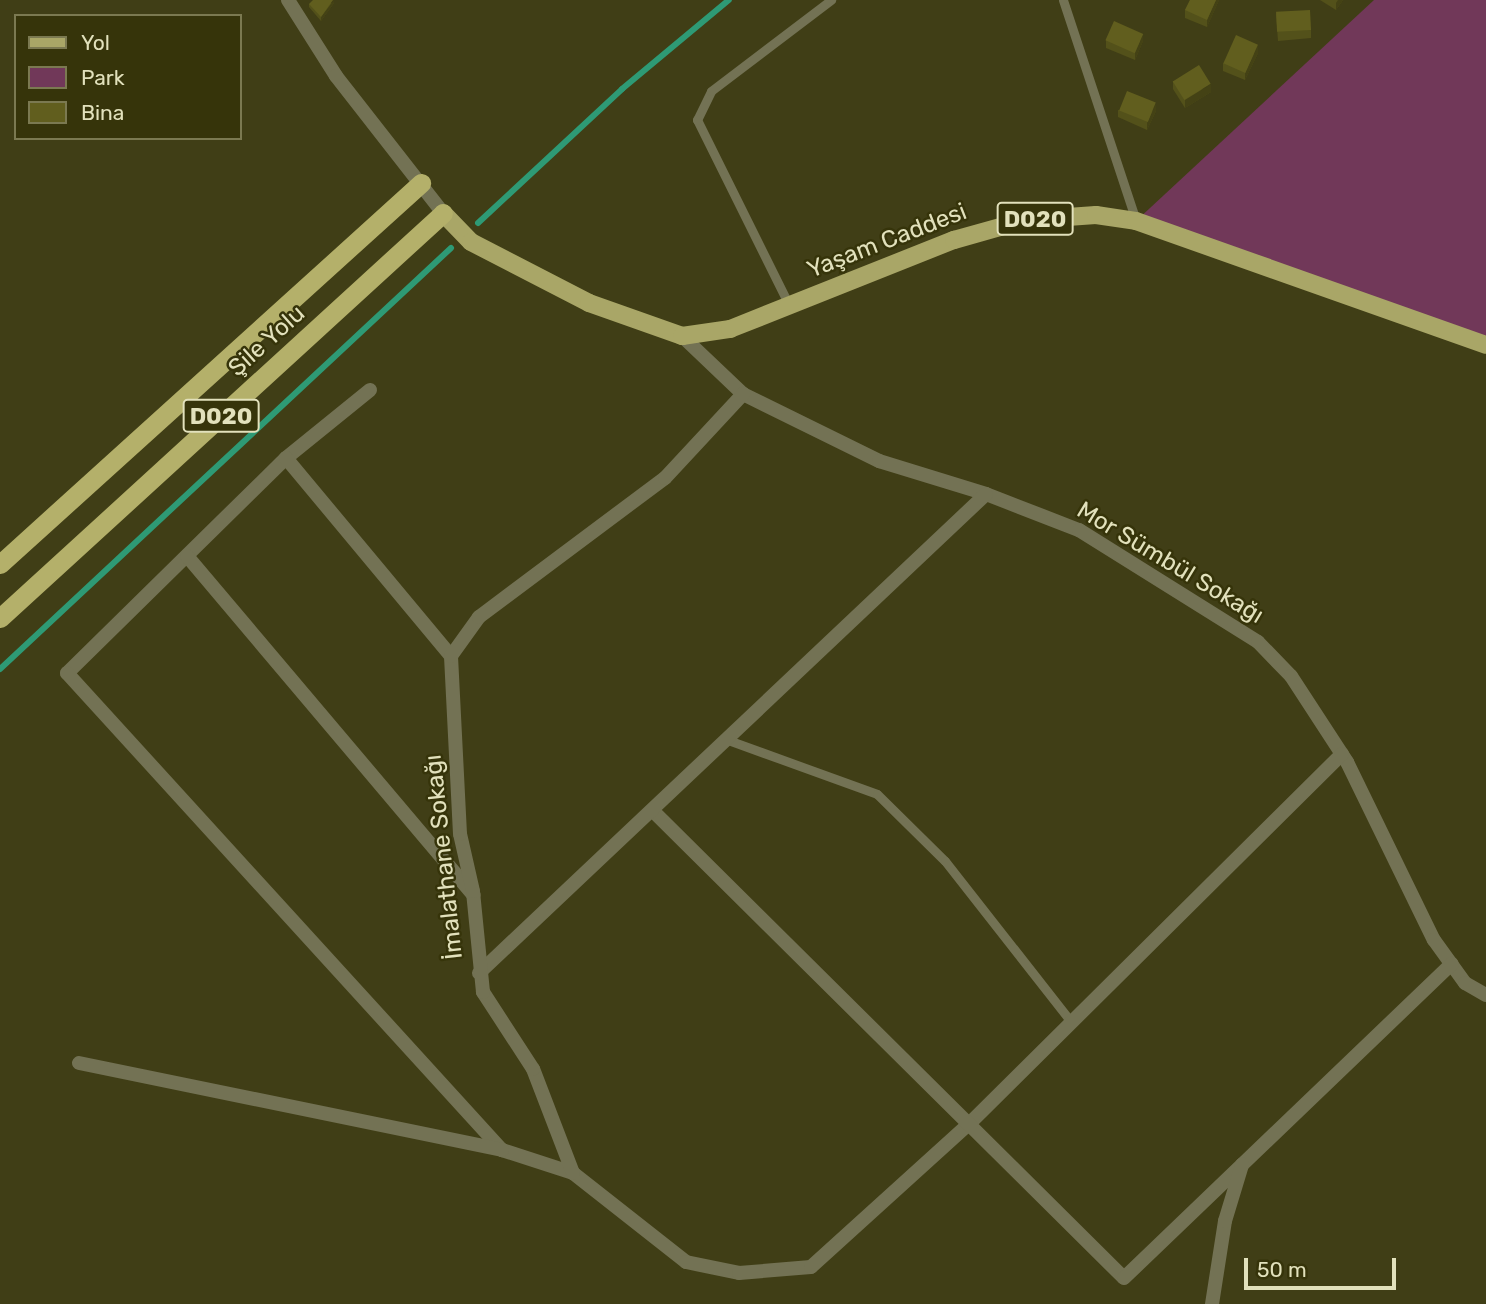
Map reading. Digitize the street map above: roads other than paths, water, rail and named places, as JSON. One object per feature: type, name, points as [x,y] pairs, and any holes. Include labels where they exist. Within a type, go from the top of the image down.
[{"type":"highway","name":"Şile Yolu","points":[[0,564],[421,183]]},
{"type":"highway","name":"Şile Yolu","points":[[0,618],[443,213]]},
{"type":"main road","name":"Yaşam Caddesi","points":[[443,213],[471,242],[589,303],[682,336],[730,329],[954,240],[1025,220],[1096,215],[1136,221],[1486,345]]},
{"type":"street","points":[[288,0],[336,76],[443,213]]},
{"type":"street","name":"Mor Sümbül Sokağı","points":[[682,336],[743,394],[878,461],[986,494],[1079,530],[1258,642],[1291,676],[1342,754],[1434,940],[1465,983],[1486,995]]},
{"type":"street","points":[[370,390],[286,458],[67,673],[502,1150]]},
{"type":"street","points":[[286,458],[452,656],[479,617],[665,478],[743,394]]},
{"type":"street","points":[[479,973],[986,494]]},
{"type":"street","points":[[187,556],[473,895]]},
{"type":"street","name":"İmalathane Sokağı","points":[[452,656],[460,834],[473,895],[483,992],[533,1069],[573,1173]]},
{"type":"street","points":[[79,1063],[502,1150],[573,1173],[686,1262],[739,1273],[811,1267],[970,1123],[1342,754]]},
{"type":"street","points":[[653,811],[1124,1278],[1452,964]]},
{"type":"street","points":[[1212,1304],[1225,1220],[1242,1164]]},
{"type":"lane","points":[[789,305],[697,120],[711,91],[831,0]]},
{"type":"lane","points":[[1063,0],[1136,221]]},
{"type":"lane","points":[[728,740],[877,794],[945,861],[1072,1023]]},
{"type":"waterway","points":[[478,223],[622,89],[729,0]]},
{"type":"waterway","points":[[0,669],[451,248]]}]
